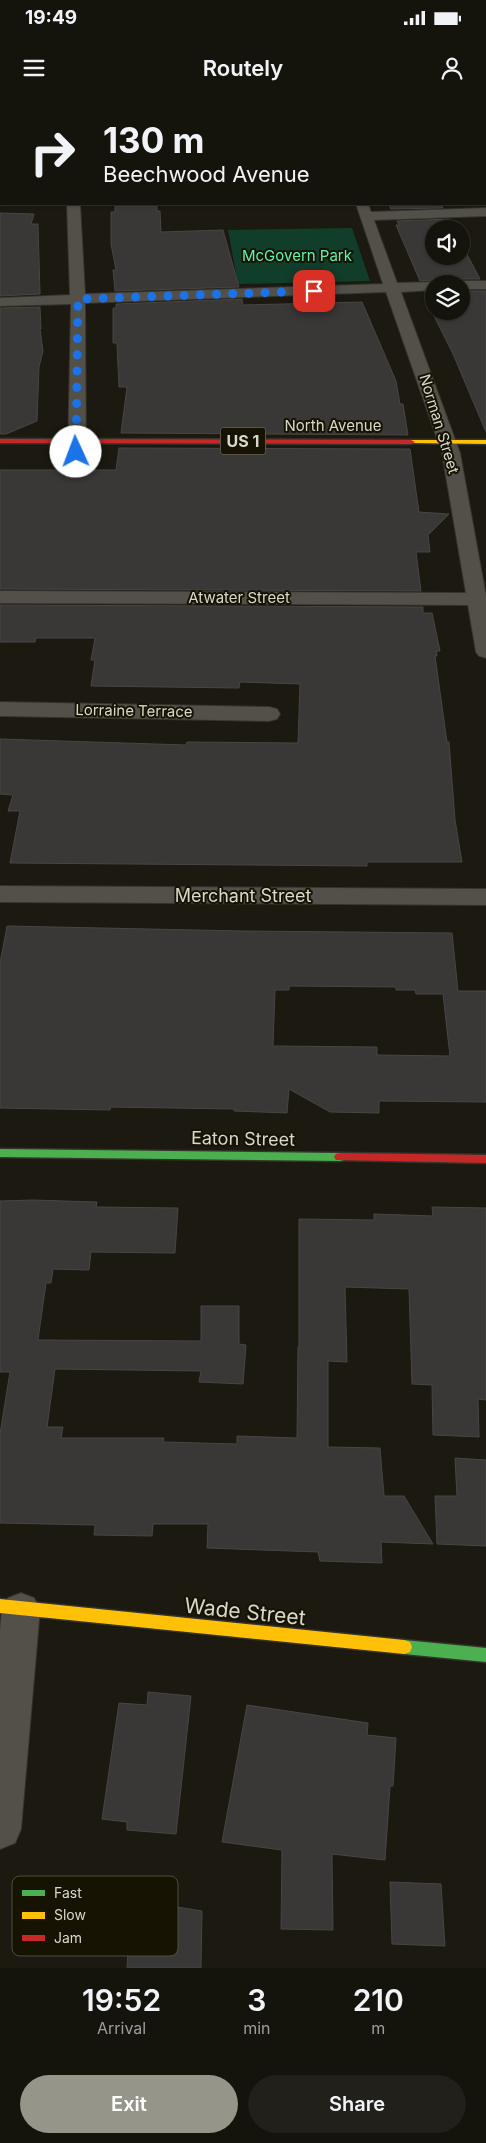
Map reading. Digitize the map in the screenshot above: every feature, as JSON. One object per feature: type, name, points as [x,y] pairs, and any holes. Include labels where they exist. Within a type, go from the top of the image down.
[{"type":"main road","name":"North Avenue","points":[[0,441],[76,446],[449,448],[486,453]]},
{"type":"main road","name":"North Avenue","points":[[449,448],[486,442]]},
{"type":"main road","name":"North Avenue","points":[[0,452],[76,446]]},
{"type":"main road","name":"Eaton Street","points":[[0,1153],[486,1159]]},
{"type":"main road","name":"Wade Street","points":[[10,1608],[486,1655]]},
{"type":"street","points":[[73,205],[78,299],[76,446]]},
{"type":"street","points":[[364,210],[486,212]]},
{"type":"street","name":"Norman Street","points":[[364,210],[449,448],[486,646]]},
{"type":"street","points":[[470,285],[486,284]]},
{"type":"street","points":[[0,302],[425,286]]},
{"type":"street","name":"Atwater Street","points":[[0,597],[478,599]]},
{"type":"street","name":"Lorraine Terrace","points":[[0,709],[269,714]]},
{"type":"street","name":"Merchant Street","points":[[0,894],[486,897]]},
{"type":"street","points":[[0,1829],[10,1608]]},
{"type":"green space","name":"McGovern Park","points":[[352,228],[370,281],[238,284],[228,230]]},
{"type":"building","points":[[389,205],[442,205],[443,208],[391,209]]},
{"type":"building","points":[[115,206],[157,206],[157,211],[160,211],[161,232],[223,230],[239,287],[115,291],[113,270],[116,270],[111,244],[111,212],[115,212]]},
{"type":"building","points":[[0,213],[34,214],[31,224],[38,224],[40,294],[0,296]]},
{"type":"building","points":[[449,219],[425,220],[425,265],[470,265],[470,260],[480,279],[470,279],[470,275],[425,275],[425,281],[420,281],[396,225],[399,225],[397,221]]},
{"type":"building","points":[[470,291],[486,291],[486,432],[453,354],[436,320],[470,320]]},
{"type":"building","points":[[242,299],[243,305],[362,302],[396,381],[400,404],[403,404],[408,435],[121,433],[127,387],[119,387],[117,343],[113,343],[113,308],[116,308],[116,304]]},
{"type":"building","points":[[40,307],[43,351],[39,367],[37,421],[6,434],[0,434],[0,308]]},
{"type":"building","points":[[119,448],[410,449],[419,512],[449,514],[428,535],[430,552],[416,552],[421,591],[0,589],[0,470],[116,470]]},
{"type":"building","points":[[0,605],[423,607],[423,613],[432,613],[440,651],[436,651],[437,656],[435,656],[447,742],[449,742],[455,820],[462,862],[367,862],[367,866],[10,863],[20,811],[8,811],[13,795],[0,794],[0,739],[186,745],[187,742],[298,743],[300,684],[240,682],[239,688],[91,686],[95,660],[91,660],[95,638],[36,638],[35,642],[0,642]]},
{"type":"building","points":[[7,926],[452,933],[458,991],[486,991],[486,1102],[379,1101],[379,1113],[330,1112],[289,1089],[287,1113],[234,1111],[234,1109],[111,1107],[110,1110],[0,1108],[0,963]],"holes":[[[289,986],[396,987],[396,990],[415,990],[416,994],[443,994],[450,1056],[377,1055],[377,1047],[273,1046],[275,990],[289,990]]]},
{"type":"building","points":[[0,1201],[97,1202],[96,1207],[178,1208],[175,1253],[91,1252],[89,1270],[53,1269],[51,1283],[46,1283],[38,1340],[201,1341],[201,1306],[239,1306],[239,1344],[246,1345],[243,1384],[199,1382],[201,1371],[55,1369],[47,1427],[63,1427],[61,1438],[164,1438],[163,1442],[237,1444],[237,1436],[297,1438],[299,1219],[374,1220],[374,1214],[433,1216],[432,1207],[486,1208],[486,1400],[478,1399],[479,1437],[433,1435],[432,1385],[412,1384],[409,1289],[345,1287],[347,1362],[328,1361],[328,1447],[380,1448],[384,1496],[404,1496],[433,1544],[381,1542],[382,1563],[320,1561],[318,1552],[207,1548],[208,1524],[153,1524],[152,1536],[94,1535],[95,1525],[0,1523],[0,1434],[10,1372],[0,1372]]},
{"type":"building","points":[[455,1458],[486,1460],[486,1546],[437,1544],[435,1496],[457,1496]]},
{"type":"building","points":[[148,1692],[191,1696],[176,1834],[127,1830],[127,1822],[102,1819],[119,1703],[147,1705]]},
{"type":"building","points":[[247,1705],[368,1723],[367,1735],[396,1738],[393,1786],[390,1786],[385,1860],[332,1854],[333,1930],[281,1929],[282,1850],[222,1842]]},
{"type":"building","points":[[390,1882],[441,1884],[445,1946],[392,1944]]},
{"type":"building","points":[[178,1907],[202,1911],[201,1968],[127,1968],[128,1956],[178,1956]]},
{"type":"traffic: fast","points":[[0,1153],[340,1157]]},
{"type":"traffic: fast","points":[[404,1647],[486,1655]]},
{"type":"traffic: slow","points":[[411,442],[486,442]]},
{"type":"traffic: slow","points":[[0,1606],[404,1647]]},
{"type":"traffic: jam","points":[[0,441],[411,442]]},
{"type":"traffic: jam","points":[[340,1157],[486,1159]]},
{"type":"route","points":[[76,452],[78,299],[314,291]]}]
